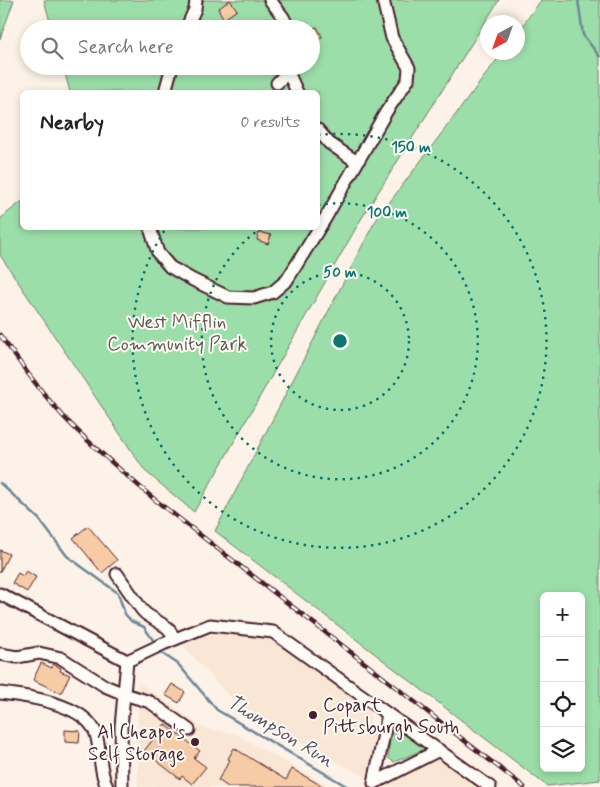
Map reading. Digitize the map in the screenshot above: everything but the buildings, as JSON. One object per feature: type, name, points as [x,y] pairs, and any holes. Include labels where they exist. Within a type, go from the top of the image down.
[{"type":"street","points":[[190,20],[195,9],[196,0]]},
{"type":"street","points":[[270,0],[284,20]]},
{"type":"street","points":[[320,227],[386,112],[408,80],[410,68],[392,38],[383,0]]},
{"type":"street","points":[[166,90],[170,75]]},
{"type":"street","points":[[277,83],[283,75]]},
{"type":"street","points":[[290,75],[295,90]]},
{"type":"street","points":[[320,132],[329,142],[357,162]]},
{"type":"street","points":[[151,230],[158,253],[170,267],[228,297],[254,298],[274,292],[287,280],[318,230]]},
{"type":"street","points":[[117,574],[142,610],[168,628],[175,639]]},
{"type":"street","points":[[0,594],[127,661]]},
{"type":"street","points":[[127,661],[210,625],[273,632],[490,787]]},
{"type":"street","points":[[0,654],[17,656],[39,653],[61,658],[106,686],[150,702],[190,730]]},
{"type":"street","points":[[122,787],[121,727],[127,661]]},
{"type":"street","points":[[0,693],[21,695],[54,703],[90,722],[96,732],[106,787]]},
{"type":"street","points":[[374,785],[388,714]]},
{"type":"street","points":[[374,785],[439,750]]},
{"type":"shaded area","name":"Copart Pittsburgh South","points":[[224,633],[260,635],[281,643],[366,703],[375,736],[370,765],[395,776],[440,758],[477,785],[476,787],[364,787],[367,778],[275,728],[228,695],[181,643],[207,635]]},
{"type":"shaded area","name":"Al Cheapo's Self Storage","points":[[138,682],[203,728],[236,734],[329,787],[138,787]]},
{"type":"green space","points":[[0,0],[14,0],[0,39]]},
{"type":"green space","name":"West Mifflin Community Park","points":[[44,0],[499,0],[490,15],[480,15],[480,30],[360,221],[194,512],[145,471],[0,255],[0,219],[20,203],[20,230],[320,230],[320,90],[69,90],[65,75],[320,75],[320,20],[50,20]]},
{"type":"green space","points":[[541,0],[600,0],[600,780],[547,786],[215,531],[374,223],[497,60],[525,60],[525,22]]},
{"type":"green space","points":[[400,727],[425,743],[425,749],[394,762],[388,758],[390,739],[395,729]]},
{"type":"waterway","points":[[578,0],[583,35],[600,57]]},
{"type":"waterway","name":"Thompson Run","points":[[0,483],[39,519],[67,556],[118,593],[125,614],[131,621],[144,627],[153,640]]},
{"type":"waterway","name":"Thompson Run","points":[[160,652],[178,664],[217,710],[348,787]]},
{"type":"railway","points":[[0,335],[38,387],[63,416],[154,499],[524,787]]},
{"type":"place","name":"Copart Pittsburgh South","points":[[313,715]]},
{"type":"place","name":"Al Cheapo's Self Storage","points":[[195,742]]}]
